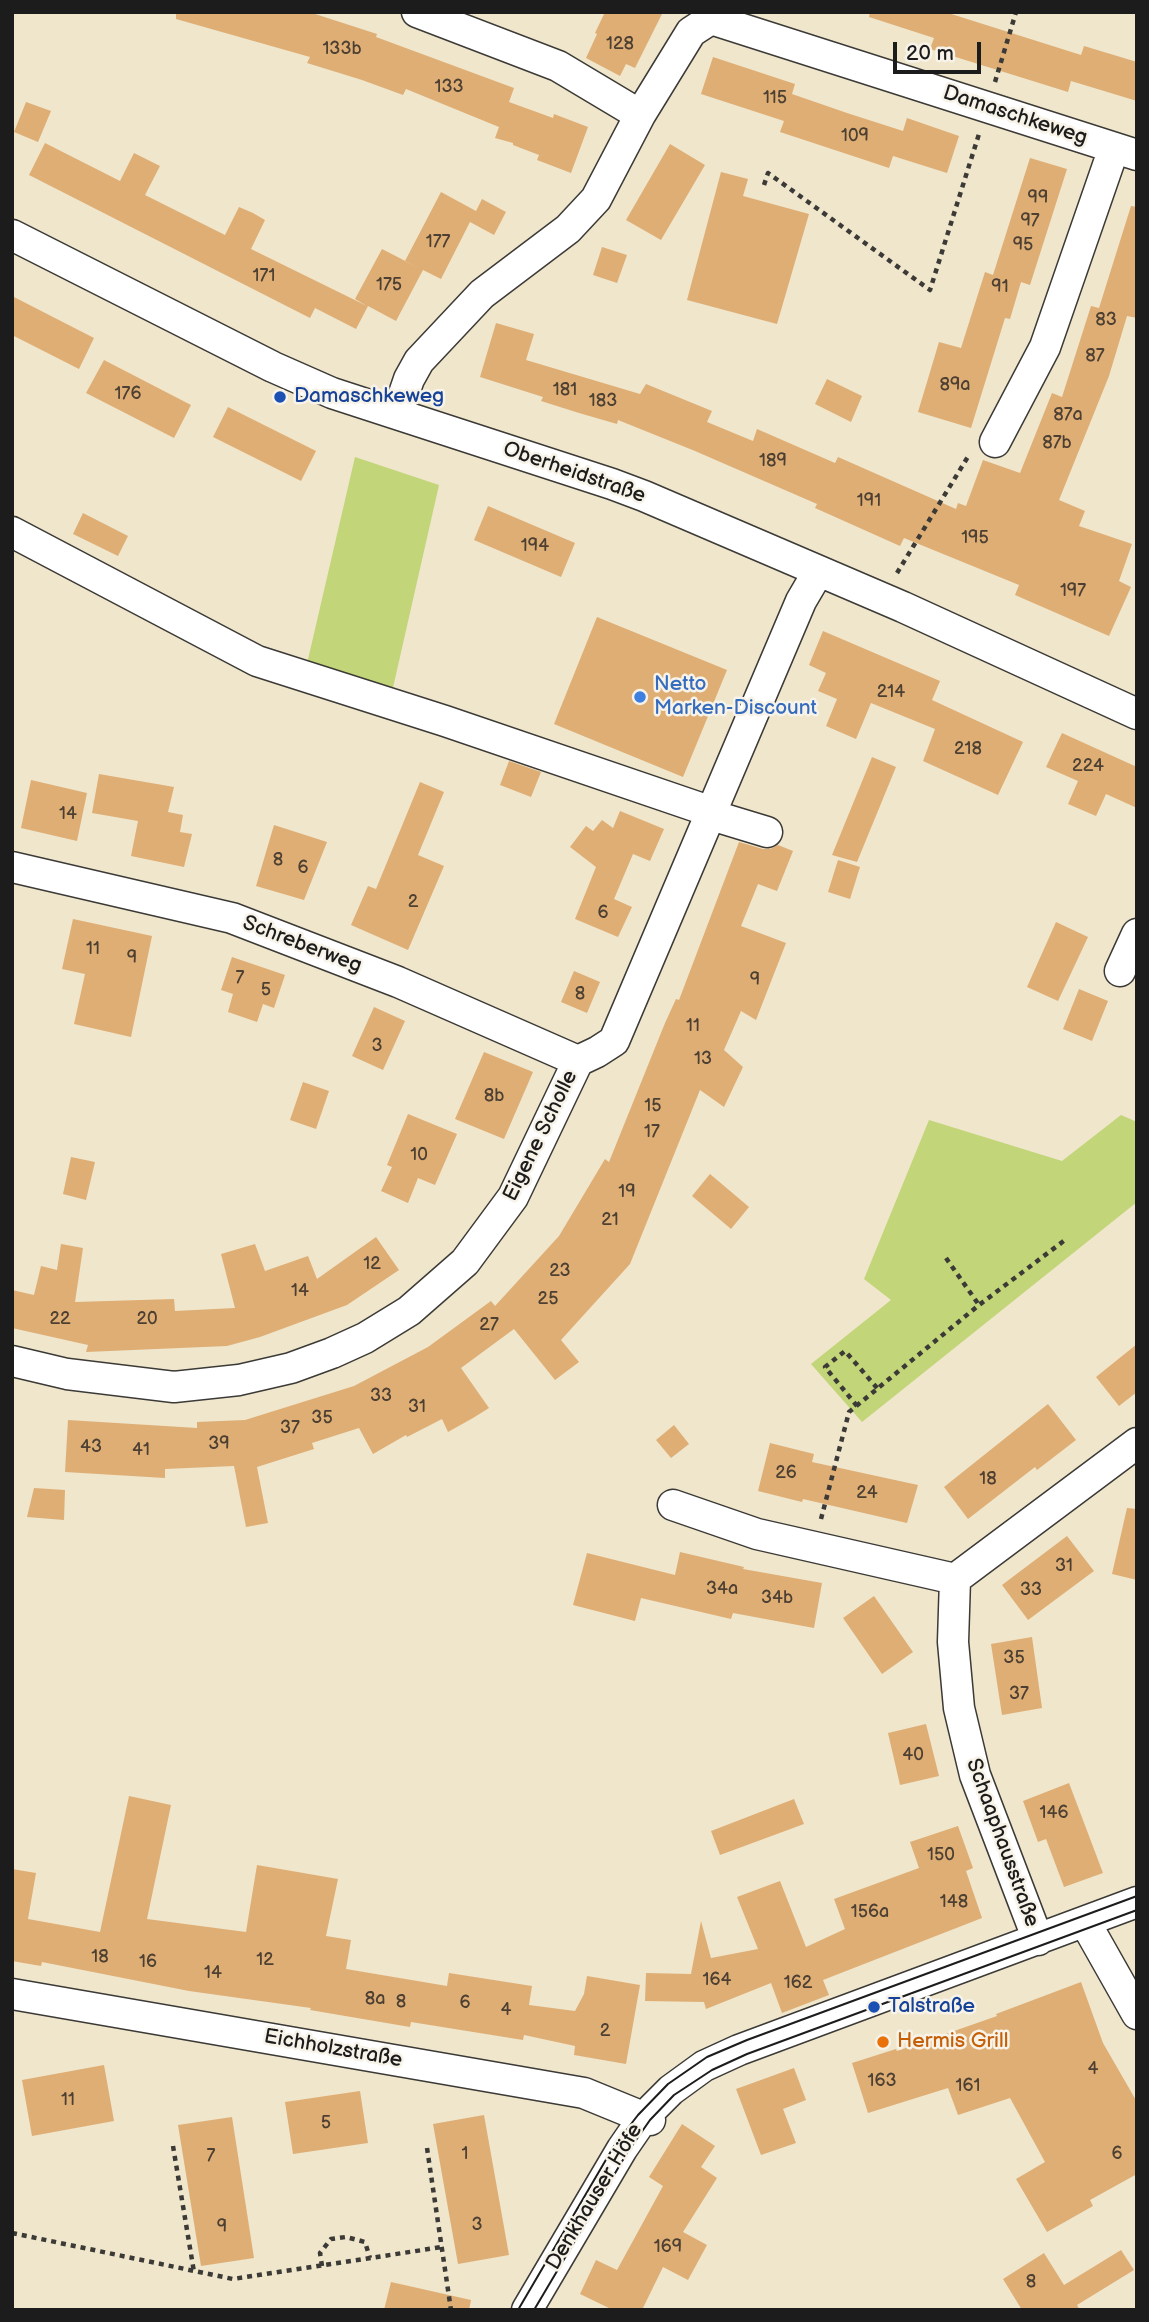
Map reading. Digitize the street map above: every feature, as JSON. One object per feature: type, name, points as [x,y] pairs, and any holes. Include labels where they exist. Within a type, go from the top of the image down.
[{"type":"street","points":[[417,12],[558,66],[640,115]]},
{"type":"street","name":"Damaschkeweg","points":[[397,414],[409,379],[419,361],[482,293],[568,229],[596,199],[640,115],[691,32],[712,16],[1125,151],[1045,347],[995,442]]},
{"type":"street","name":"Oberheidstraße","points":[[12,235],[273,367],[332,393],[612,484],[884,599],[1137,714]]},
{"type":"street","points":[[12,532],[257,661],[444,721],[767,832]]},
{"type":"street","name":"Eigene Scholle","points":[[12,1361],[67,1374],[174,1387],[239,1380],[291,1368],[365,1338],[409,1311],[471,1254],[513,1197],[578,1061],[614,1041],[801,601],[818,572]]},
{"type":"street","name":"Schreberweg","points":[[12,867],[232,918],[398,982],[578,1061]]},
{"type":"street","points":[[1120,971],[1137,934]]},
{"type":"street","points":[[673,1504],[757,1534],[955,1579],[1129,1459]]},
{"type":"street","name":"Schaaphausstraße","points":[[955,1579],[953,1642],[959,1708],[971,1762],[1038,1940]]},
{"type":"street","name":"Denkhauser Höfe","points":[[527,2310],[622,2149],[671,2090],[704,2066],[739,2050],[1137,1902]]},
{"type":"street","points":[[1085,1922],[1137,2014]]},
{"type":"street","name":"Eichholzstraße","points":[[12,1994],[584,2093],[647,2119]]},
{"type":"path","points":[[764,185],[768,173],[930,290],[1016,12]]},
{"type":"path","points":[[884,599],[903,562],[970,454],[995,442]]},
{"type":"path","points":[[813,1547],[849,1412],[979,1305],[1066,1240]]},
{"type":"path","points":[[946,1258],[979,1305]]},
{"type":"path","points":[[857,1406],[825,1367],[845,1351],[878,1389]]},
{"type":"path","points":[[173,2146],[194,2272]]},
{"type":"path","points":[[427,2148],[451,2310]]},
{"type":"path","points":[[12,2233],[233,2280],[442,2247]]},
{"type":"path","points":[[322,2266],[320,2253],[331,2239],[346,2237],[365,2242],[370,2258]]},
{"type":"green space","points":[[355,457],[439,485],[392,692],[306,668]]},
{"type":"green space","points":[[1121,1115],[1137,1122],[1137,1202],[862,1422],[811,1364],[891,1300],[864,1279],[929,1120],[1062,1161]]},
{"type":"building","points":[[176,12],[309,12],[377,34],[376,37],[514,88],[509,102],[553,118],[554,114],[588,127],[571,173],[537,160],[539,155],[513,143],[495,138],[499,127],[406,89],[403,95],[307,63],[310,57],[176,19]]},
{"type":"building","points":[[605,12],[663,12],[635,68],[626,64],[620,76],[586,58]]},
{"type":"building","points":[[870,12],[945,12],[1081,55],[1084,46],[1137,62],[1137,101],[1071,81],[1068,92],[930,49],[934,38],[869,17]]},
{"type":"building","points":[[713,57],[795,84],[792,94],[903,131],[907,118],[959,136],[947,173],[893,156],[889,168],[780,132],[784,121],[701,94]]},
{"type":"building","points":[[26,102],[51,111],[38,142],[14,132]]},
{"type":"building","points":[[45,143],[120,181],[134,153],[160,166],[145,195],[225,235],[239,207],[253,213],[265,220],[251,249],[367,306],[355,299],[382,249],[405,261],[441,192],[476,211],[482,199],[506,212],[494,235],[470,222],[441,279],[423,270],[396,321],[368,306],[356,329],[315,308],[310,318],[29,175]]},
{"type":"building","points":[[670,144],[705,165],[661,240],[626,220]]},
{"type":"building","points":[[1030,158],[1067,169],[1030,285],[1021,282],[1010,319],[1005,318],[971,428],[918,412],[939,342],[961,348],[985,272],[993,275]]},
{"type":"building","points":[[721,172],[748,179],[743,196],[809,214],[777,324],[687,300]]},
{"type":"building","points":[[1131,206],[1137,207],[1137,318],[1127,316],[1109,376],[1059,500],[1085,511],[1079,526],[1132,544],[1119,581],[1131,587],[1109,636],[1015,595],[1019,585],[904,538],[900,546],[815,508],[817,504],[695,451],[618,420],[617,424],[579,413],[541,401],[543,397],[480,377],[496,323],[534,334],[526,360],[640,394],[646,384],[712,411],[707,422],[753,441],[757,429],[835,463],[838,457],[956,509],[958,503],[966,506],[983,460],[1020,473],[1052,393],[1062,397],[1091,306],[1099,308]]},
{"type":"building","points":[[602,247],[627,255],[617,283],[593,275]]},
{"type":"building","points":[[12,296],[94,338],[79,369],[12,335]]},
{"type":"building","points":[[104,360],[191,405],[174,438],[86,393]]},
{"type":"building","points":[[827,379],[862,396],[851,422],[815,404]]},
{"type":"building","points":[[228,407],[316,451],[301,481],[213,437]]},
{"type":"building","points":[[488,506],[575,543],[561,577],[474,540]]},
{"type":"building","points":[[83,513],[128,536],[118,556],[73,534]]},
{"type":"building","name":"Netto Marken-Discount","points":[[597,617],[727,670],[683,777],[554,724]]},
{"type":"building","points":[[823,631],[940,681],[932,700],[1023,742],[998,795],[923,761],[935,729],[871,703],[856,739],[826,726],[837,699],[818,691],[826,673],[809,665]]},
{"type":"building","points":[[1062,733],[1137,767],[1137,808],[1106,794],[1096,816],[1068,804],[1078,781],[1046,767]]},
{"type":"building","points":[[872,757],[896,767],[857,862],[832,855]]},
{"type":"building","points":[[509,761],[541,772],[531,797],[500,785]]},
{"type":"building","points":[[99,774],[174,787],[168,812],[183,815],[180,832],[192,834],[184,867],[131,856],[138,821],[92,813]]},
{"type":"building","points":[[31,780],[87,793],[77,841],[21,828]]},
{"type":"building","points":[[420,782],[444,792],[418,855],[444,866],[408,950],[351,925],[368,886],[376,889]]},
{"type":"building","points":[[620,811],[664,829],[650,861],[633,854],[614,899],[632,907],[618,937],[575,919],[596,867],[570,847],[586,826],[593,831],[602,820],[613,828]]},
{"type":"building","points":[[274,825],[327,842],[304,900],[256,886]]},
{"type":"building","points":[[739,842],[763,849],[778,845],[793,851],[777,891],[758,884],[741,926],[786,943],[756,1020],[741,1011],[724,1050],[743,1067],[724,1107],[700,1090],[630,1264],[561,1340],[579,1362],[555,1380],[514,1329],[461,1368],[489,1408],[448,1432],[442,1419],[373,1454],[359,1428],[312,1443],[314,1449],[257,1467],[268,1523],[246,1527],[234,1466],[165,1469],[165,1478],[65,1472],[68,1420],[197,1428],[197,1422],[245,1420],[354,1386],[428,1347],[491,1301],[495,1306],[559,1236],[605,1159],[609,1162],[665,1023],[676,999],[679,1000]]},
{"type":"building","points":[[838,860],[860,867],[850,899],[828,892]]},
{"type":"building","points":[[73,919],[152,936],[131,1037],[74,1024],[85,974],[62,969]]},
{"type":"building","points":[[1056,922],[1088,937],[1058,1001],[1027,987]]},
{"type":"building","points":[[232,957],[285,975],[274,1008],[263,1004],[257,1022],[228,1012],[233,994],[221,990]]},
{"type":"building","points":[[574,971],[600,982],[587,1013],[561,1002]]},
{"type":"building","points":[[1079,989],[1108,1001],[1092,1041],[1063,1029]]},
{"type":"building","points":[[374,1007],[405,1021],[383,1070],[352,1056]]},
{"type":"building","points":[[484,1052],[533,1072],[504,1139],[455,1119]]},
{"type":"building","points":[[303,1082],[329,1091],[316,1129],[290,1120]]},
{"type":"building","points":[[408,1114],[457,1134],[435,1185],[418,1178],[408,1203],[381,1191],[392,1167],[387,1165]]},
{"type":"building","points":[[71,1157],[95,1162],[86,1200],[63,1194]]},
{"type":"building","points":[[710,1174],[749,1207],[731,1229],[692,1196]]},
{"type":"building","points":[[376,1237],[399,1270],[347,1305],[260,1337],[227,1346],[86,1352],[88,1345],[12,1328],[12,1290],[34,1295],[41,1266],[57,1270],[61,1244],[83,1248],[75,1302],[174,1299],[175,1311],[235,1308],[221,1254],[255,1244],[265,1271],[308,1256],[317,1279]]},
{"type":"building","points":[[1137,1344],[1137,1392],[1119,1406],[1096,1377]]},
{"type":"building","points":[[1048,1404],[1076,1440],[1037,1470],[1035,1467],[968,1519],[944,1487]]},
{"type":"building","points":[[674,1425],[689,1444],[671,1458],[656,1440]]},
{"type":"building","points":[[770,1443],[814,1454],[812,1462],[918,1485],[907,1523],[758,1491]]},
{"type":"building","points":[[34,1488],[65,1490],[64,1520],[27,1517]]},
{"type":"building","points":[[1127,1508],[1137,1509],[1137,1580],[1112,1574]]},
{"type":"building","points":[[1067,1536],[1094,1571],[1028,1620],[1002,1585]]},
{"type":"building","points":[[680,1552],[744,1567],[743,1569],[822,1583],[814,1628],[733,1613],[731,1619],[641,1598],[635,1621],[573,1605],[587,1553],[675,1575]]},
{"type":"building","points":[[874,1596],[913,1652],[882,1674],[843,1618]]},
{"type":"building","points":[[1032,1637],[1042,1708],[1002,1715],[991,1644]]},
{"type":"building","points":[[926,1724],[939,1776],[900,1785],[888,1733]]},
{"type":"building","points":[[1069,1783],[1103,1873],[1064,1887],[1046,1839],[1038,1842],[1023,1801]]},
{"type":"building","points":[[129,1796],[171,1805],[147,1919],[246,1932],[257,1865],[338,1879],[326,1936],[351,1940],[346,1969],[447,1986],[449,1973],[532,1986],[529,2005],[575,2011],[584,1994],[587,1976],[640,1985],[626,2064],[574,2055],[575,2046],[524,2035],[523,2040],[411,2022],[410,2027],[310,2010],[311,2008],[189,1991],[42,1962],[41,1966],[12,1961],[12,1869],[36,1873],[28,1919],[100,1932]]},
{"type":"building","points":[[794,1799],[804,1824],[720,1855],[711,1831]]},
{"type":"building","points":[[958,1826],[973,1868],[966,1871],[982,1918],[823,1980],[829,1995],[782,2013],[771,1983],[706,2009],[704,2002],[645,2001],[646,1973],[691,1974],[701,1921],[711,1958],[758,1949],[737,1897],[780,1881],[806,1947],[845,1929],[834,1899],[919,1868],[910,1842]]},
{"type":"building","points":[[1081,1982],[1103,2043],[1137,2102],[1137,2174],[1090,2200],[1093,2206],[1047,2232],[1016,2179],[1045,2162],[1010,2098],[958,2115],[948,2088],[868,2113],[852,2063],[896,2049],[897,2051],[997,2016],[996,2014]]},
{"type":"building","points":[[104,2065],[114,2121],[32,2136],[22,2080]]},
{"type":"building","points":[[794,2068],[806,2100],[783,2109],[796,2143],[761,2155],[736,2089]]},
{"type":"building","points":[[360,2091],[368,2143],[293,2154],[285,2102]]},
{"type":"building","points":[[484,2115],[509,2255],[458,2264],[433,2124]]},
{"type":"building","points":[[232,2117],[254,2258],[201,2266],[178,2125]]},
{"type":"building","points":[[682,2124],[715,2146],[701,2167],[717,2178],[683,2232],[707,2245],[688,2280],[663,2267],[642,2310],[613,2310],[580,2294],[596,2260],[617,2270],[663,2186],[649,2177]]},
{"type":"building","points":[[1121,2250],[1134,2270],[1077,2305],[1080,2310],[1022,2310],[1003,2279],[1044,2253],[1064,2285]]},
{"type":"building","points":[[391,2282],[471,2300],[469,2310],[384,2310]]},
{"type":"tram line","points":[[518,2310],[614,2146],[638,2115],[668,2084],[707,2057],[1137,1896]]},
{"type":"tram line","points":[[534,2310],[627,2153],[650,2120],[674,2095],[712,2070],[747,2054],[1137,1910]]},
{"type":"place","name":"Damaschkeweg","points":[[280,397]]},
{"type":"place","name":"Netto Marken-Discount","points":[[640,697]]},
{"type":"place","name":"Talstraße","points":[[874,2007]]},
{"type":"place","name":"Hermis Grill","points":[[883,2042]]}]
